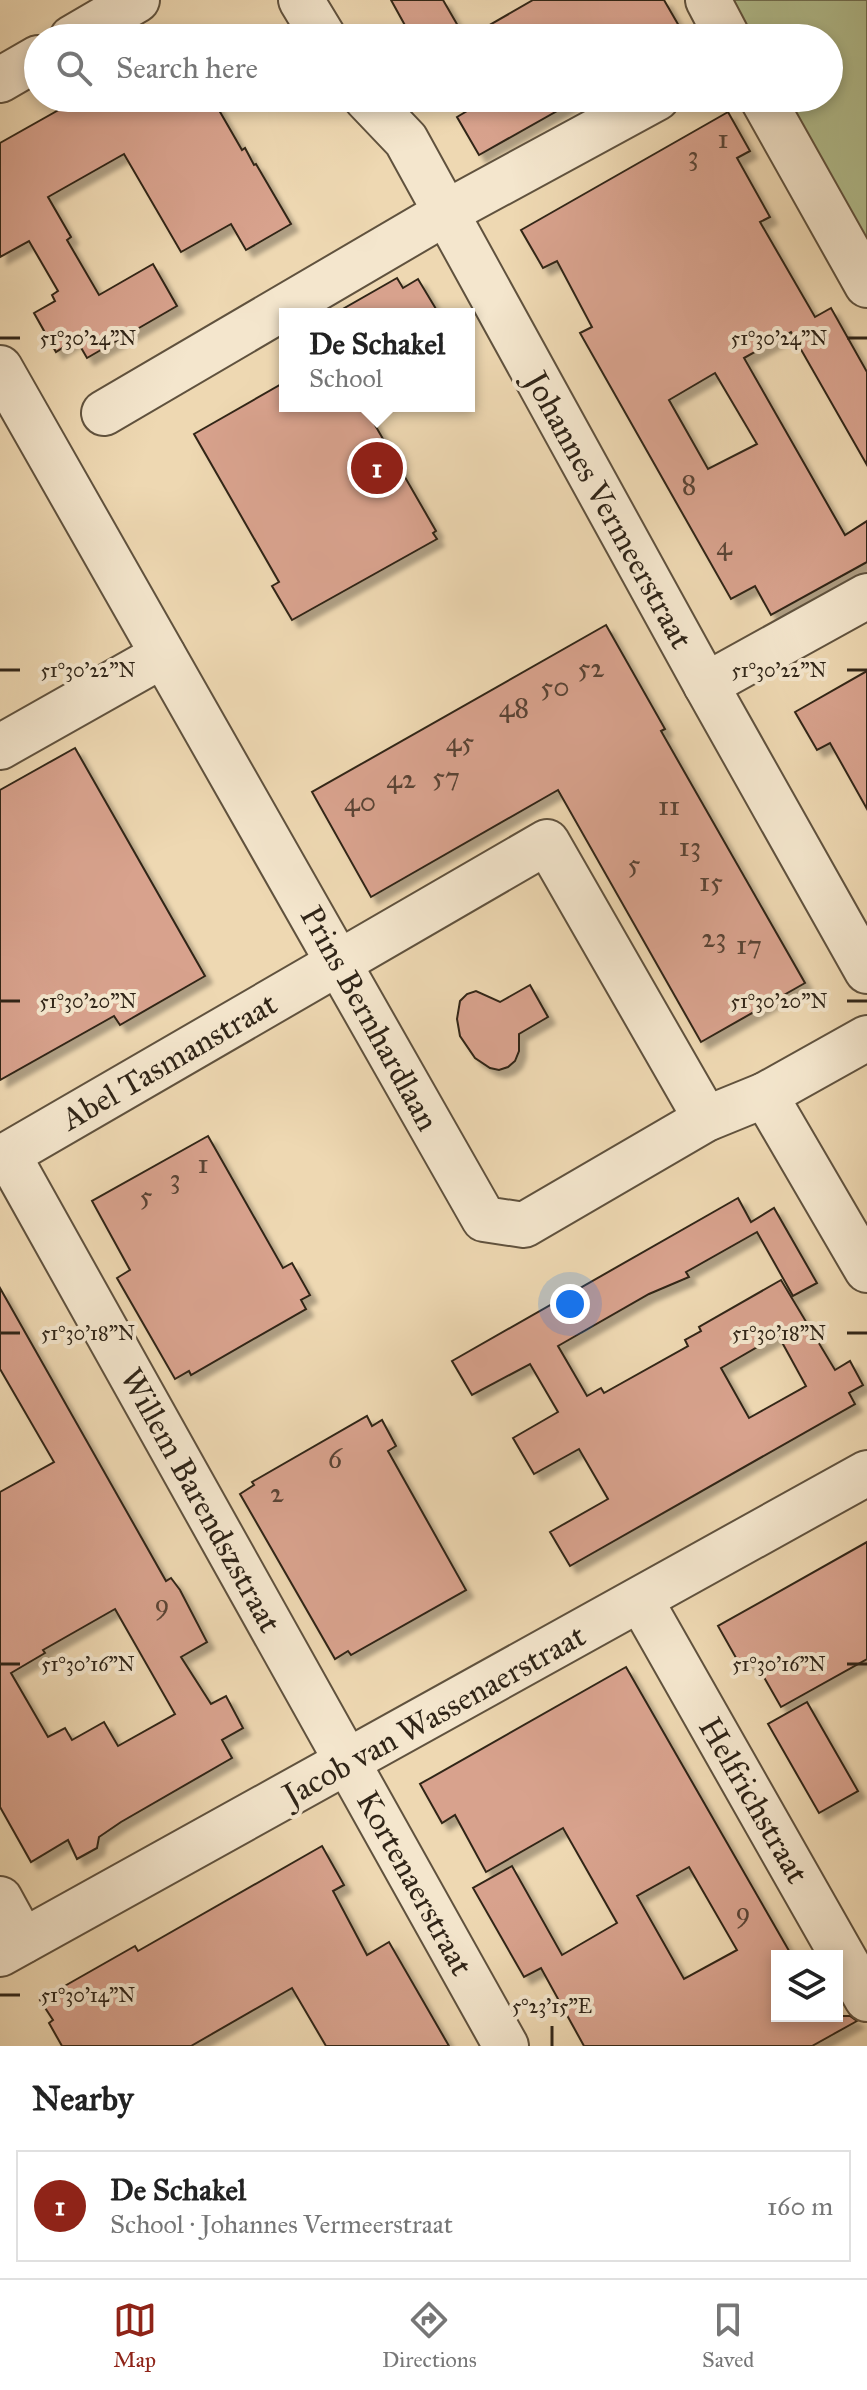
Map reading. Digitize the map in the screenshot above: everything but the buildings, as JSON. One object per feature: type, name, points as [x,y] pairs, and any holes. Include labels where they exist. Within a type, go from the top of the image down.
[{"type":"street","points":[[96,24],[137,0]]},
{"type":"street","points":[[301,0],[316,24]]},
{"type":"street","points":[[708,0],[721,24]]},
{"type":"street","points":[[0,80],[24,66]]},
{"type":"street","name":"Johannes Vermeerstraat","points":[[379,112],[406,140],[447,212],[867,971]]},
{"type":"street","points":[[283,308],[447,212],[631,112]]},
{"type":"street","points":[[770,112],[867,285]]},
{"type":"street","points":[[104,413],[279,310]]},
{"type":"street","name":"Prins Bernhardlaan","points":[[0,368],[484,1219],[524,1225],[706,1119],[765,1095],[867,1038]]},
{"type":"street","points":[[706,685],[867,596]]},
{"type":"street","points":[[0,747],[163,655]]},
{"type":"street","name":"Abel Tasmanstraat","points":[[4,1157],[547,842],[706,1119]]},
{"type":"street","points":[[765,1095],[867,1270]]},
{"type":"street","name":"Willem Barendszstraat","points":[[4,1157],[347,1762]]},
{"type":"street","name":"Jacob van Wassenaerstraat","points":[[12,1948],[867,1473]]},
{"type":"street","name":"Helfrichstraat","points":[[641,1601],[867,1999]]},
{"type":"street","name":"Kortenaerstraat","points":[[347,1762],[506,2046]]},
{"type":"street","points":[[0,1899],[12,1948]]},
{"type":"green space","points":[[729,0],[867,0],[867,241],[793,112],[843,112],[843,24],[743,24]]},
{"type":"place","name":"De Schakel","points":[[377,468]]}]
